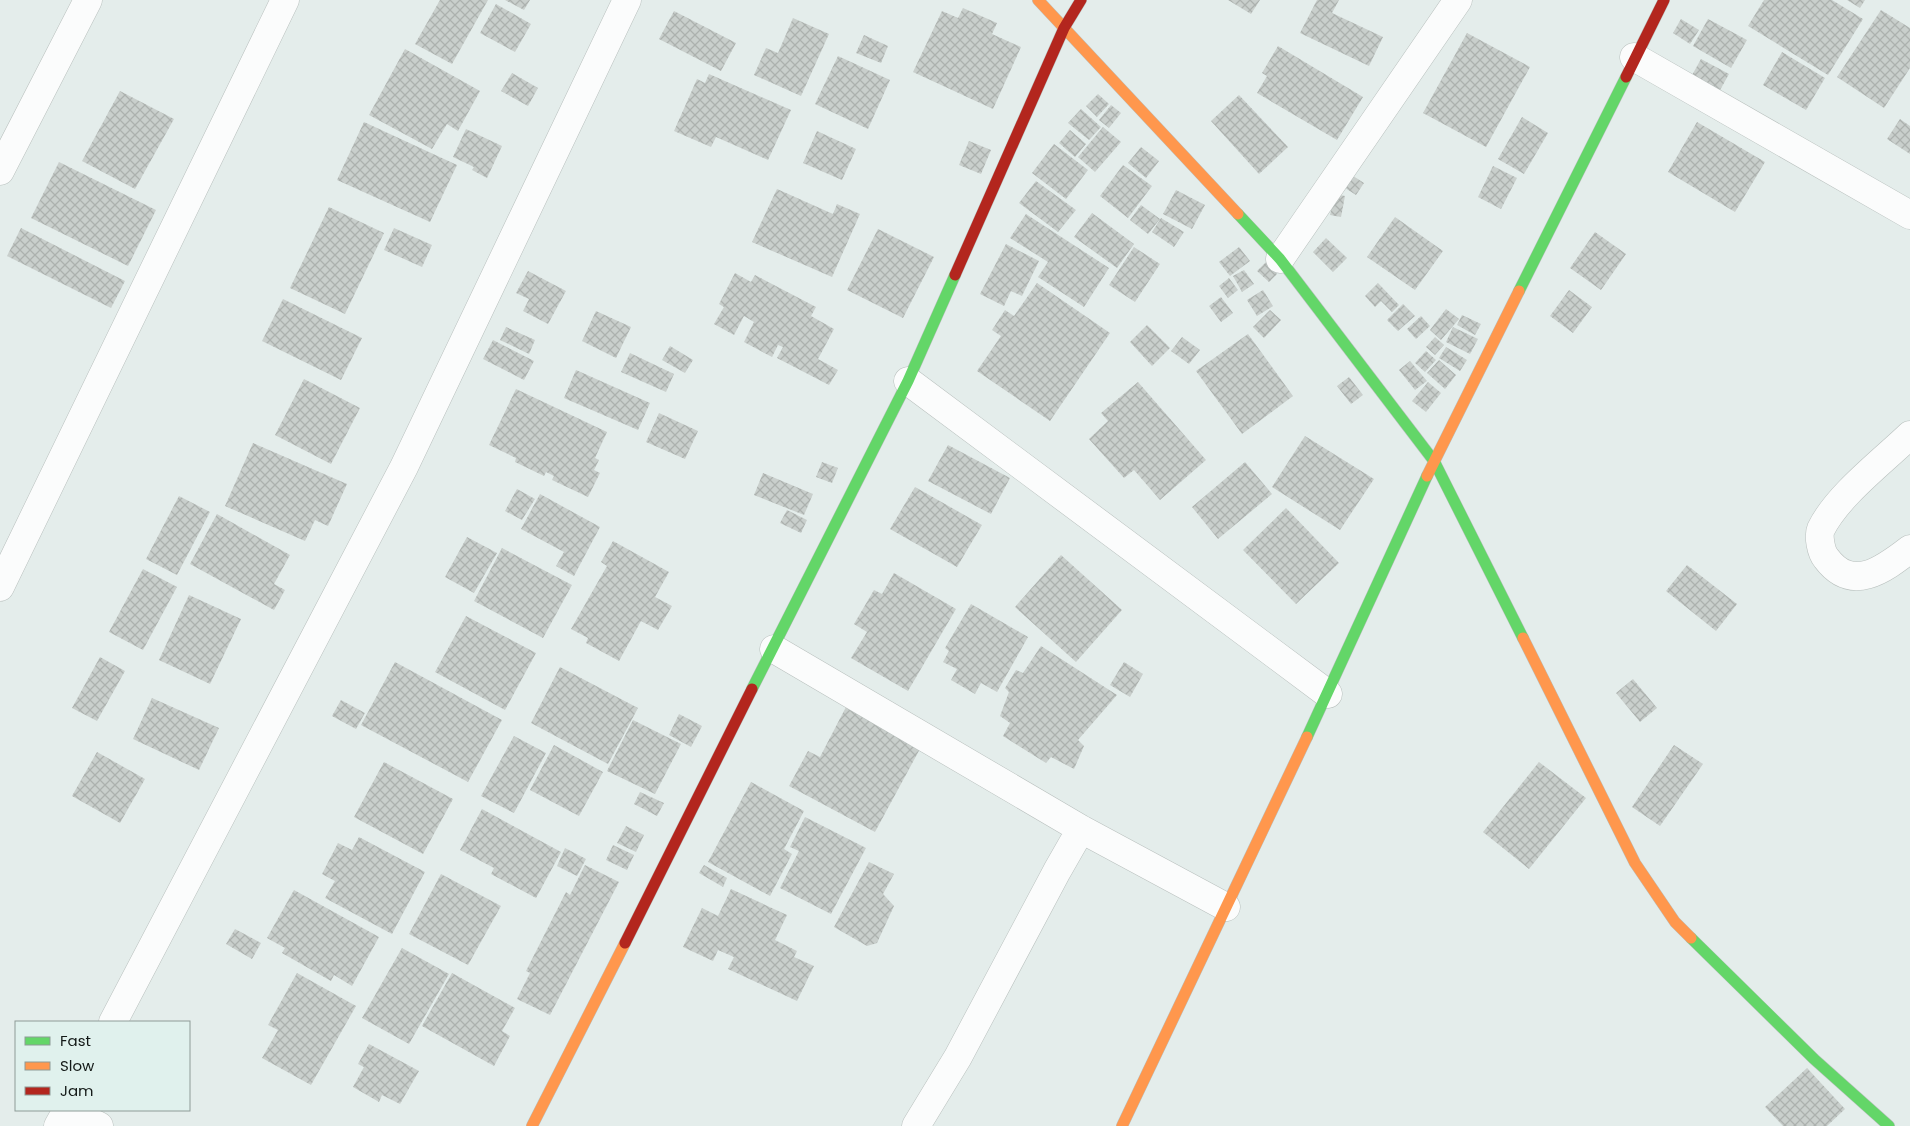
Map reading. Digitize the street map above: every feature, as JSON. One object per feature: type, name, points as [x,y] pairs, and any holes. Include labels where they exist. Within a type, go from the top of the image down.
[{"type":"street","points":[[0,171],[88,0]]},
{"type":"street","points":[[0,587],[285,0]]},
{"type":"street","points":[[114,1021],[404,467],[627,0]]},
{"type":"street","points":[[1038,0],[1280,259],[1434,461],[1631,854],[1675,922],[1814,1059],[1890,1126]]},
{"type":"street","points":[[532,1126],[908,381],[1064,28],[1081,0]]},
{"type":"street","points":[[1280,259],[1458,0]]},
{"type":"street","points":[[1122,1126],[1328,694],[1434,461],[1664,0]]},
{"type":"street","points":[[1634,57],[1910,215]]},
{"type":"street","points":[[908,381],[1328,694]]},
{"type":"street","points":[[1910,435],[1833,509],[1820,532],[1823,554],[1835,570],[1849,577],[1868,574],[1890,564],[1910,549]]},
{"type":"street","points":[[774,649],[1081,829],[1226,907]]},
{"type":"street","points":[[916,1126],[958,1058],[1057,870],[1081,829]]},
{"type":"street","points":[[58,1126],[66,1111]]},
{"type":"street","points":[[69,1111],[99,1126]]},
{"type":"building","points":[[440,0],[488,0],[452,64],[415,44]]},
{"type":"building","points":[[505,0],[530,0],[524,10]]},
{"type":"building","points":[[1228,0],[1260,0],[1251,14]]},
{"type":"building","points":[[1317,0],[1339,0],[1332,13],[1383,37],[1369,66],[1300,33]]},
{"type":"building","points":[[1764,0],[1832,0],[1863,19],[1828,75],[1748,26]]},
{"type":"building","points":[[1847,0],[1865,0],[1860,8]]},
{"type":"building","points":[[496,4],[531,24],[515,52],[480,33]]},
{"type":"building","points":[[963,8],[997,23],[992,34],[1021,47],[993,109],[913,72],[942,11],[958,18]]},
{"type":"building","points":[[1881,10],[1910,28],[1910,68],[1884,108],[1837,77]]},
{"type":"building","points":[[674,11],[736,43],[721,71],[659,39]]},
{"type":"building","points":[[793,18],[829,34],[801,96],[754,75],[766,48],[778,53]]},
{"type":"building","points":[[1681,19],[1699,30],[1690,44],[1673,33]]},
{"type":"building","points":[[1708,19],[1747,40],[1731,68],[1693,46]]},
{"type":"building","points":[[1467,33],[1530,67],[1486,147],[1423,113]]},
{"type":"building","points":[[864,35],[888,46],[881,63],[856,53]]},
{"type":"building","points":[[1278,46],[1363,97],[1337,140],[1257,93],[1267,76],[1262,73]]},
{"type":"building","points":[[405,49],[480,91],[458,131],[447,124],[432,149],[369,115]]},
{"type":"building","points":[[1782,52],[1825,78],[1806,110],[1763,85]]},
{"type":"building","points":[[838,56],[890,80],[868,129],[815,104]]},
{"type":"building","points":[[1701,59],[1729,74],[1719,92],[1691,77]]},
{"type":"building","points":[[512,73],[538,88],[528,106],[501,91]]},
{"type":"building","points":[[709,74],[791,110],[768,160],[716,137],[711,147],[674,131],[697,79],[705,83]]},
{"type":"building","points":[[120,91],[174,119],[135,189],[82,161]]},
{"type":"building","points":[[1098,94],[1109,104],[1097,117],[1086,106]]},
{"type":"building","points":[[1239,95],[1288,147],[1259,174],[1211,121]]},
{"type":"building","points":[[1111,105],[1121,113],[1109,128],[1099,120]]},
{"type":"building","points":[[1081,109],[1101,127],[1089,140],[1068,123]]},
{"type":"building","points":[[1522,117],[1548,133],[1524,174],[1498,159]]},
{"type":"building","points":[[1900,119],[1910,126],[1910,154],[1887,139]]},
{"type":"building","points":[[364,122],[457,165],[430,222],[337,180]]},
{"type":"building","points":[[1697,122],[1765,162],[1735,212],[1668,172]]},
{"type":"building","points":[[1103,127],[1121,142],[1095,172],[1078,157]]},
{"type":"building","points":[[466,129],[502,146],[487,178],[472,170],[474,167],[453,157]]},
{"type":"building","points":[[1070,130],[1086,144],[1075,157],[1059,143]]},
{"type":"building","points":[[817,131],[856,149],[842,180],[803,163]]},
{"type":"building","points":[[969,141],[991,150],[981,174],[959,165]]},
{"type":"building","points":[[1054,144],[1088,170],[1066,199],[1032,173]]},
{"type":"building","points":[[1141,147],[1159,161],[1146,178],[1128,163]]},
{"type":"building","points":[[59,162],[156,210],[128,266],[31,218]]},
{"type":"building","points":[[1123,165],[1152,186],[1128,218],[1100,196]]},
{"type":"building","points":[[1493,166],[1517,178],[1501,209],[1478,197]]},
{"type":"building","points":[[1350,174],[1364,183],[1356,195],[1342,186]]},
{"type":"building","points":[[1036,181],[1076,210],[1058,232],[1019,203]]},
{"type":"building","points":[[777,189],[833,214],[837,204],[860,214],[832,277],[752,242]]},
{"type":"building","points":[[1176,190],[1205,205],[1192,229],[1163,214]]},
{"type":"building","points":[[1335,194],[1345,196],[1341,217],[1330,215]]},
{"type":"building","points":[[1141,205],[1160,219],[1148,234],[1130,220]]},
{"type":"building","points":[[329,207],[384,233],[345,314],[290,288]]},
{"type":"building","points":[[1092,213],[1134,244],[1117,268],[1074,237]]},
{"type":"building","points":[[1026,214],[1109,268],[1084,307],[1038,277],[1048,262],[1010,238]]},
{"type":"building","points":[[1395,217],[1443,251],[1415,290],[1367,257]]},
{"type":"building","points":[[1161,218],[1184,232],[1174,247],[1152,232]]},
{"type":"building","points":[[21,228],[125,281],[111,308],[7,256]]},
{"type":"building","points":[[394,228],[432,245],[422,267],[384,250]]},
{"type":"building","points":[[878,229],[934,257],[903,318],[847,290]]},
{"type":"building","points":[[1595,232],[1626,254],[1601,290],[1570,268]]},
{"type":"building","points":[[1326,238],[1347,258],[1333,272],[1313,252]]},
{"type":"building","points":[[1006,244],[1039,261],[1022,296],[1011,291],[1004,306],[980,294]]},
{"type":"building","points":[[1134,247],[1160,264],[1135,302],[1109,285]]},
{"type":"building","points":[[1239,247],[1250,261],[1230,276],[1219,262]]},
{"type":"building","points":[[1266,262],[1277,274],[1269,282],[1257,271]]},
{"type":"building","points":[[1244,270],[1254,284],[1242,292],[1233,276]]},
{"type":"building","points":[[528,271],[566,291],[548,324],[523,311],[529,299],[516,293]]},
{"type":"building","points":[[735,273],[751,282],[755,275],[816,307],[811,316],[834,329],[818,359],[838,370],[829,385],[777,358],[783,347],[778,345],[772,357],[744,342],[754,322],[744,316],[734,335],[714,324],[724,307],[719,304]]},
{"type":"building","points":[[1229,278],[1238,290],[1228,298],[1219,286]]},
{"type":"building","points":[[1037,283],[1110,333],[1050,421],[977,371],[1001,336],[992,330],[1005,310],[1014,316]]},
{"type":"building","points":[[1378,283],[1399,305],[1392,312],[1381,301],[1375,307],[1365,296]]},
{"type":"building","points":[[1263,290],[1273,306],[1257,316],[1247,300]]},
{"type":"building","points":[[1569,290],[1592,307],[1573,333],[1550,316]]},
{"type":"building","points":[[1221,297],[1233,313],[1221,322],[1209,306]]},
{"type":"building","points":[[283,299],[362,338],[341,380],[262,341]]},
{"type":"building","points":[[1403,304],[1415,316],[1398,331],[1387,320]]},
{"type":"building","points":[[1446,309],[1459,319],[1441,340],[1430,330]]},
{"type":"building","points":[[1270,310],[1281,320],[1264,338],[1253,327]]},
{"type":"building","points":[[596,311],[631,327],[616,358],[582,341]]},
{"type":"building","points":[[1462,315],[1481,324],[1475,335],[1457,325]]},
{"type":"building","points":[[1421,316],[1430,326],[1416,339],[1407,329]]},
{"type":"building","points":[[1147,325],[1170,348],[1152,366],[1130,342]]},
{"type":"building","points":[[506,327],[535,340],[529,354],[500,340]]},
{"type":"building","points":[[1453,327],[1478,339],[1470,354],[1446,342]]},
{"type":"building","points":[[1248,334],[1293,396],[1242,434],[1196,371]]},
{"type":"building","points":[[1182,337],[1200,350],[1189,364],[1171,351]]},
{"type":"building","points":[[1435,337],[1444,345],[1435,355],[1426,347]]},
{"type":"building","points":[[493,340],[534,361],[524,380],[483,359]]},
{"type":"building","points":[[670,346],[693,360],[685,373],[662,360]]},
{"type":"building","points":[[1446,347],[1467,360],[1460,371],[1439,358]]},
{"type":"building","points":[[1426,351],[1436,360],[1425,372],[1415,363]]},
{"type":"building","points":[[630,353],[674,374],[666,392],[621,372]]},
{"type":"building","points":[[1439,360],[1456,375],[1445,389],[1427,373]]},
{"type":"building","points":[[1410,361],[1427,381],[1415,390],[1399,370]]},
{"type":"building","points":[[576,370],[650,403],[638,430],[564,398]]},
{"type":"building","points":[[1349,377],[1363,395],[1351,404],[1337,386]]},
{"type":"building","points":[[304,379],[360,408],[331,464],[275,435]]},
{"type":"building","points":[[1138,382],[1206,460],[1160,500],[1134,470],[1124,478],[1089,439],[1108,421],[1101,413]]},
{"type":"building","points":[[1428,382],[1441,393],[1426,412],[1412,401]]},
{"type":"building","points":[[516,389],[607,432],[595,458],[599,460],[594,470],[600,473],[588,497],[552,480],[554,476],[546,472],[544,476],[515,462],[516,458],[489,445]]},
{"type":"building","points":[[659,413],[698,431],[685,459],[646,442]]},
{"type":"building","points":[[1305,436],[1374,479],[1340,530],[1272,487]]},
{"type":"building","points":[[253,443],[347,484],[328,526],[315,520],[305,541],[225,506]]},
{"type":"building","points":[[948,445],[1010,478],[991,514],[928,481]]},
{"type":"building","points":[[822,462],[838,468],[832,483],[816,477]]},
{"type":"building","points":[[1245,462],[1272,494],[1218,539],[1192,507]]},
{"type":"building","points":[[763,473],[813,494],[804,515],[754,495]]},
{"type":"building","points":[[915,487],[982,525],[957,567],[890,529]]},
{"type":"building","points":[[517,489],[535,499],[522,520],[505,511]]},
{"type":"building","points":[[540,494],[600,527],[574,576],[556,566],[564,552],[521,529]]},
{"type":"building","points":[[179,496],[210,512],[177,575],[146,559]]},
{"type":"building","points":[[1286,508],[1339,563],[1296,604],[1243,550]]},
{"type":"building","points":[[787,510],[807,520],[801,533],[780,523]]},
{"type":"building","points":[[217,514],[290,555],[274,584],[285,590],[274,610],[190,564]]},
{"type":"building","points":[[467,537],[497,553],[474,593],[445,577]]},
{"type":"building","points":[[613,541],[669,572],[655,597],[672,606],[658,630],[641,621],[619,661],[586,643],[588,638],[571,629],[607,566],[601,562]]},
{"type":"building","points":[[502,548],[572,585],[543,638],[474,601]]},
{"type":"building","points":[[1061,555],[1122,610],[1076,662],[1015,607]]},
{"type":"building","points":[[1687,565],[1737,604],[1716,631],[1666,591]]},
{"type":"building","points":[[143,569],[177,587],[143,650],[109,632]]},
{"type":"building","points":[[894,573],[956,609],[908,691],[851,658],[867,632],[854,624],[874,590],[882,594]]},
{"type":"building","points":[[189,595],[241,619],[210,684],[159,660]]},
{"type":"building","points":[[971,604],[1028,637],[997,692],[981,683],[975,694],[951,680],[957,669],[943,662],[949,651],[945,648]]},
{"type":"building","points":[[466,616],[536,653],[505,710],[435,672]]},
{"type":"building","points":[[1041,646],[1117,695],[1078,740],[1084,746],[1074,769],[1051,757],[1046,763],[1003,736],[1010,723],[1000,716],[1009,692],[1005,688],[1016,670],[1023,673]]},
{"type":"building","points":[[100,657],[125,671],[97,721],[72,708]]},
{"type":"building","points":[[395,662],[502,720],[468,782],[361,725]]},
{"type":"building","points":[[1124,662],[1143,674],[1130,697],[1110,685]]},
{"type":"building","points":[[560,667],[638,708],[608,764],[531,723]]},
{"type":"building","points":[[1633,679],[1657,708],[1640,722],[1616,693]]},
{"type":"building","points":[[152,698],[219,728],[199,770],[133,739]]},
{"type":"building","points":[[341,700],[365,713],[356,729],[332,716]]},
{"type":"building","points":[[846,707],[921,747],[875,832],[789,786],[808,751],[820,757]]},
{"type":"building","points":[[679,714],[702,726],[691,747],[669,735]]},
{"type":"building","points":[[633,720],[681,744],[655,794],[607,771]]},
{"type":"building","points":[[514,736],[546,753],[514,813],[481,796]]},
{"type":"building","points":[[554,745],[603,772],[579,816],[530,790]]},
{"type":"building","points":[[1674,745],[1703,764],[1660,826],[1632,807]]},
{"type":"building","points":[[97,752],[145,779],[120,823],[72,796]]},
{"type":"building","points":[[384,762],[453,799],[423,854],[354,817]]},
{"type":"building","points":[[1539,762],[1586,798],[1529,869],[1483,832]]},
{"type":"building","points":[[751,782],[804,811],[784,849],[792,854],[770,896],[708,862]]},
{"type":"building","points":[[640,792],[664,803],[657,816],[634,804]]},
{"type":"building","points":[[482,809],[561,852],[536,898],[491,874],[494,868],[460,850]]},
{"type":"building","points":[[805,817],[866,848],[831,914],[780,888],[799,851],[790,847]]},
{"type":"building","points":[[626,826],[644,835],[636,852],[617,843]]},
{"type":"building","points":[[359,837],[425,872],[392,934],[325,898],[335,881],[322,874],[338,843],[352,850]]},
{"type":"building","points":[[613,845],[634,855],[627,870],[606,860]]},
{"type":"building","points":[[565,848],[586,859],[577,876],[557,866]]},
{"type":"building","points":[[869,862],[894,874],[883,894],[894,906],[877,943],[867,946],[834,927]]},
{"type":"building","points":[[585,865],[619,882],[550,1015],[517,999],[530,973],[526,971],[566,892],[570,895]]},
{"type":"building","points":[[704,865],[727,878],[723,887],[699,873]]},
{"type":"building","points":[[441,874],[501,906],[468,965],[409,934]]},
{"type":"building","points":[[731,889],[787,915],[775,940],[797,951],[794,957],[814,966],[797,1001],[728,969],[734,957],[718,950],[713,961],[683,947],[702,908],[718,916]]},
{"type":"building","points":[[294,890],[379,937],[352,986],[334,975],[331,981],[282,953],[285,948],[267,938]]},
{"type":"building","points":[[235,929],[261,943],[252,959],[226,944]]},
{"type":"building","points":[[402,948],[449,974],[409,1044],[362,1018]]},
{"type":"building","points":[[297,973],[356,1006],[311,1085],[262,1058],[278,1030],[268,1025]]},
{"type":"building","points":[[452,973],[515,1008],[502,1031],[510,1036],[494,1066],[422,1026]]},
{"type":"building","points":[[369,1044],[419,1071],[400,1104],[382,1095],[379,1102],[353,1087],[364,1067],[358,1064]]},
{"type":"building","points":[[1807,1068],[1845,1109],[1827,1126],[1783,1126],[1765,1107]]},
{"type":"traffic: fast","points":[[1519,291],[1626,77]]},
{"type":"traffic: fast","points":[[1238,214],[1280,259],[1434,461],[1523,638]]},
{"type":"traffic: fast","points":[[752,689],[908,381],[955,275]]},
{"type":"traffic: fast","points":[[1307,737],[1427,476]]},
{"type":"traffic: fast","points":[[1691,938],[1814,1059],[1889,1126]]},
{"type":"traffic: slow","points":[[1038,0],[1238,214]]},
{"type":"traffic: slow","points":[[1427,476],[1519,291]]},
{"type":"traffic: slow","points":[[1523,638],[1635,863],[1675,922],[1691,938]]},
{"type":"traffic: slow","points":[[1122,1126],[1307,737]]},
{"type":"traffic: slow","points":[[532,1126],[625,943]]},
{"type":"traffic: jam","points":[[955,275],[1064,28],[1081,0]]},
{"type":"traffic: jam","points":[[1626,77],[1664,0]]},
{"type":"traffic: jam","points":[[625,943],[752,689]]}]
